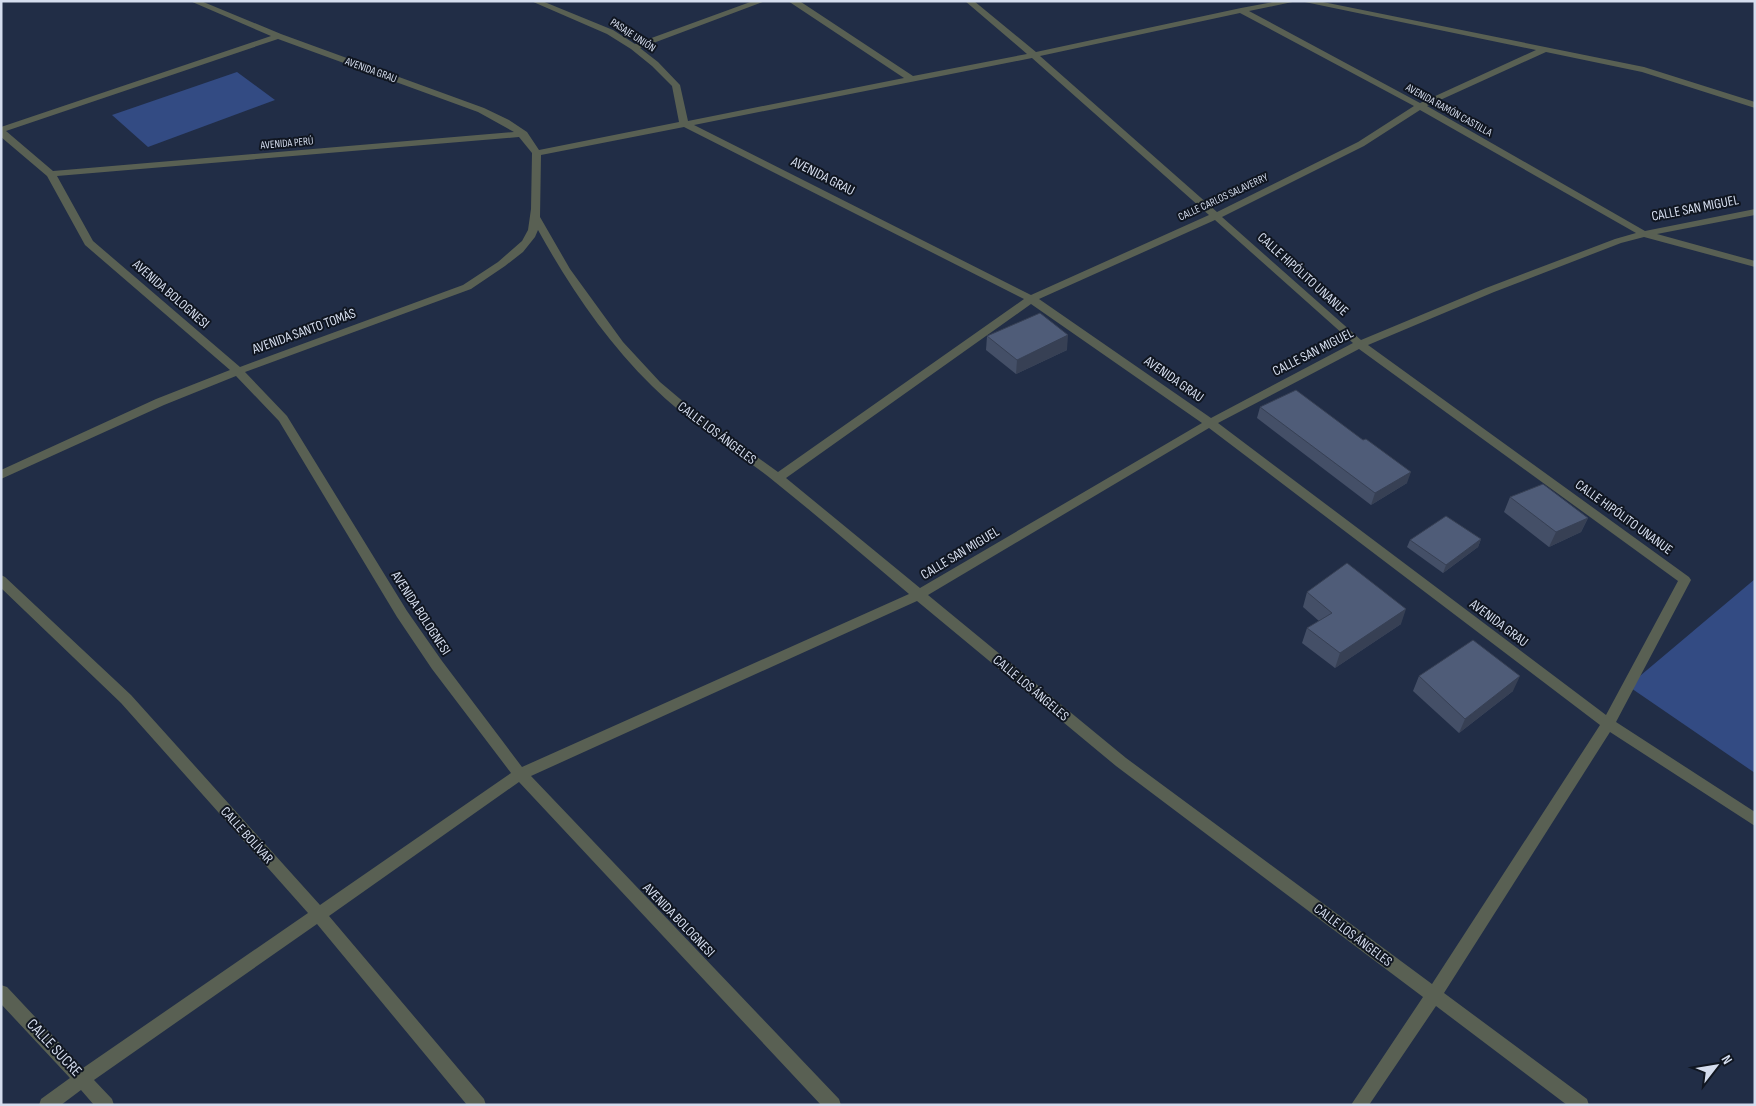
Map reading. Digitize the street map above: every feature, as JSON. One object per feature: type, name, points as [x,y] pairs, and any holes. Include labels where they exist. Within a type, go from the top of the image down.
[{"type":"street","name":"AVENIDA GRAU","points":[[194,1],[278,36],[481,110],[510,124],[524,134],[537,153]]},
{"type":"street","name":"PASAJE UNIÓN","points":[[535,1],[610,32],[634,47],[655,64],[676,86],[684,123]]},
{"type":"street","points":[[634,47],[761,1]]},
{"type":"street","points":[[792,1],[913,80]]},
{"type":"street","name":"CALLE HIPÓLITO UNANUE","points":[[969,1],[1034,56],[1360,344],[1685,580],[1608,724]]},
{"type":"street","points":[[537,153],[1034,56],[1240,10],[1293,1]]},
{"type":"street","points":[[1304,1],[1644,70],[1755,105]]},
{"type":"street","name":"AVENIDA RAMÓN CASTILLA","points":[[1240,10],[1420,106],[1644,234],[1755,264]]},
{"type":"street","points":[[1,131],[278,36]]},
{"type":"street","name":"CALLE CARLOS SALAVERRY","points":[[778,478],[1031,299],[1216,216],[1361,144],[1420,106],[1545,49]]},
{"type":"street","name":"AVENIDA GRAU","points":[[684,123],[1031,299],[1210,423],[1608,724],[1755,820]]},
{"type":"street","name":"AVENIDA BOLOGNESI","points":[[1,131],[51,174],[89,243],[238,371],[283,419],[402,614],[437,665],[520,774],[833,1105]]},
{"type":"street","name":"AVENIDA PERÚ","points":[[51,174],[524,134]]},
{"type":"street","name":"AVENIDA SANTO TOMÁS","points":[[1,475],[101,428],[238,371],[468,286],[490,274],[530,237],[535,217],[537,153]]},
{"type":"street","name":"CALLE SAN MIGUEL","points":[[48,1105],[82,1078],[520,774],[918,595],[1210,423],[1360,344],[1490,290],[1618,241],[1755,212]]},
{"type":"street","name":"CALLE LOS ÁNGELES","points":[[535,217],[565,270],[619,344],[650,378],[701,423],[778,478],[1121,762],[1581,1105]]},
{"type":"street","name":"CALLE BOLÍVAR","points":[[1,580],[126,699],[319,915],[478,1105]]},
{"type":"street","points":[[1359,1105],[1434,995],[1608,724]]},
{"type":"street","name":"CALLE SUCRE","points":[[1,992],[106,1105]]},
{"type":"shaded area","points":[[237,72],[275,100],[148,147],[112,115]]},
{"type":"shaded area","points":[[1755,579],[1755,773],[1628,686]]},
{"type":"building","points":[[1040,313],[1068,335],[1017,360],[987,336]]},
{"type":"building","points":[[1296,390],[1363,440],[1366,439],[1411,472],[1375,493],[1260,407]]},
{"type":"building","points":[[1543,484],[1588,518],[1556,532],[1510,497]]},
{"type":"building","points":[[1446,516],[1481,539],[1446,565],[1410,540]]},
{"type":"building","points":[[1347,563],[1406,609],[1340,653],[1307,628],[1332,613],[1307,592]]},
{"type":"building","points":[[1473,640],[1520,676],[1465,719],[1419,676]]}]
